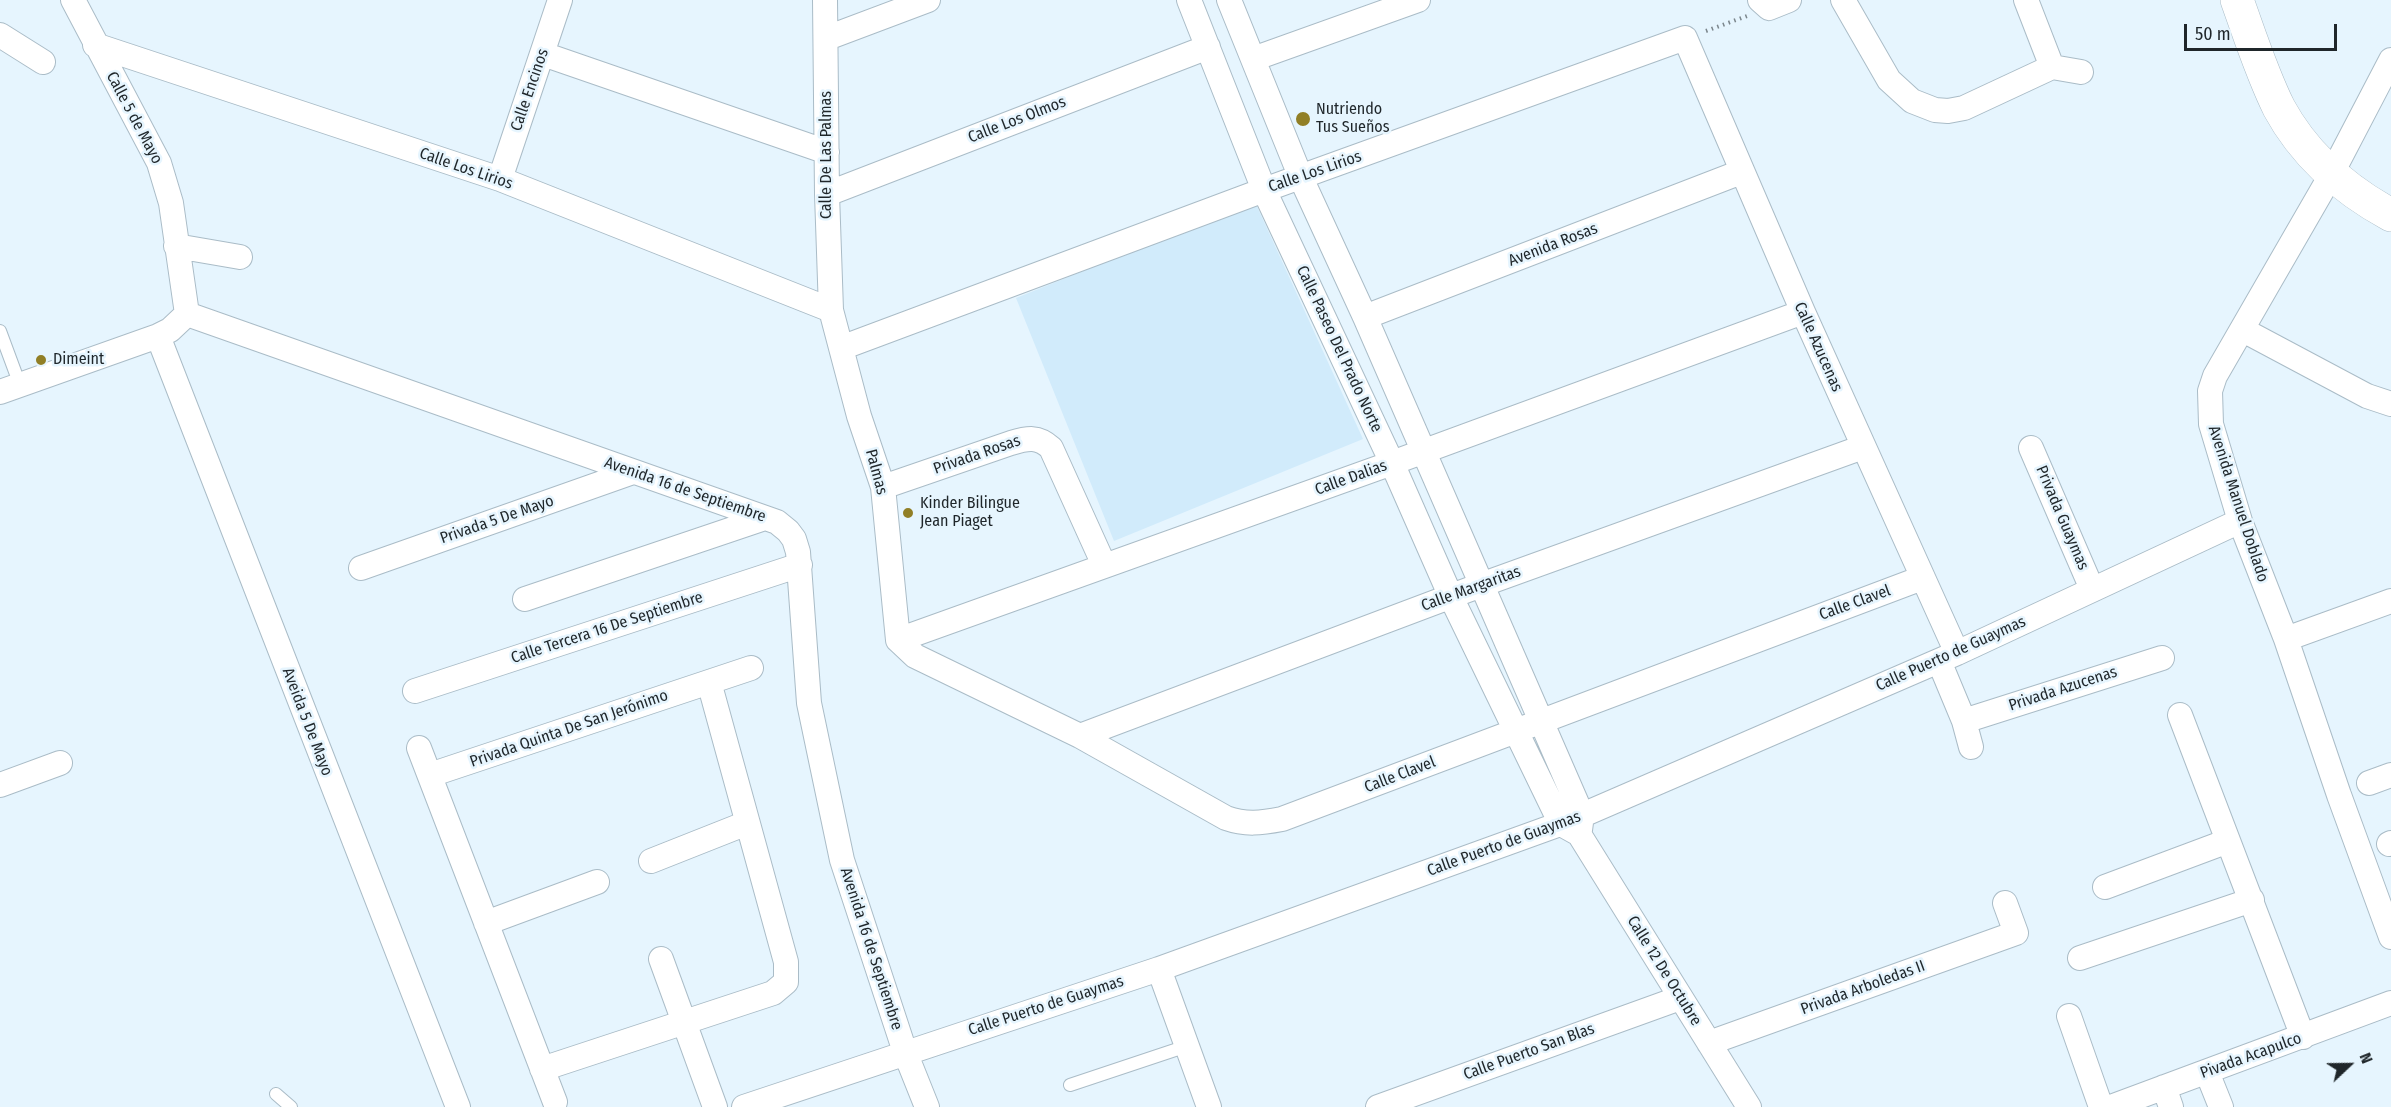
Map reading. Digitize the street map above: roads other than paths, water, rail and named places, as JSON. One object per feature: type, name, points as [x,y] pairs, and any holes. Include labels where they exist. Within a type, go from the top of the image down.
[{"type":"street","name":"Calle 5 de Mayo","points":[[73,0],[159,163],[171,203],[187,314]]},
{"type":"street","name":"Calle Encinos","points":[[500,179],[560,0]]},
{"type":"street","name":"Calle De Las Palmas","points":[[825,0],[831,310]]},
{"type":"street","points":[[827,38],[928,0]]},
{"type":"street","name":"Calle Paseo Del Prado Norte","points":[[1189,0],[1264,190],[1392,463],[1451,597],[1515,731],[1574,824]]},
{"type":"street","name":"Calle Paseo Del Prado Norte","points":[[1229,0],[1301,178],[1365,317],[1539,721],[1574,824]]},
{"type":"street","points":[[1253,59],[1418,0]]},
{"type":"street","points":[[1844,0],[1889,80],[1912,101],[1935,110],[1948,111],[1964,108],[2052,67],[2081,72]]},
{"type":"street","points":[[2026,0],[2052,67]]},
{"type":"street","points":[[2237,0],[2279,107],[2295,132],[2331,175],[2391,215]]},
{"type":"street","points":[[0,35],[43,62]]},
{"type":"street","name":"Calle Los Lirios","points":[[841,348],[1264,190],[1685,38]]},
{"type":"street","name":"Calle Azucenas","points":[[1685,38],[1741,172],[1922,578],[1948,657],[1971,747]]},
{"type":"street","name":"Calle Los Lirios","points":[[95,45],[500,179],[831,310]]},
{"type":"street","name":"Calle Los Olmos","points":[[827,194],[1208,47]]},
{"type":"street","points":[[543,54],[827,152]]},
{"type":"street","name":"Avenida Manuel Doblado","points":[[2391,60],[2331,175],[2215,376],[2210,391],[2209,407],[2211,424],[2240,521],[2286,639],[2391,938]]},
{"type":"street","name":"Avenida Rosas","points":[[1365,317],[1741,172]]},
{"type":"street","points":[[176,246],[240,257]]},
{"type":"street","name":"Palmas","points":[[831,310],[859,416],[883,488],[898,640]]},
{"type":"street","name":"Calle Dalias","points":[[898,640],[1423,452],[1803,312]]},
{"type":"street","points":[[10,388],[158,336],[170,330],[187,314]]},
{"type":"street","name":"Avenida 16 de Septiembre","points":[[187,314],[777,522],[788,531],[794,539],[800,565],[808,703],[842,860],[905,1052],[927,1107]]},
{"type":"street","points":[[2243,330],[2367,396],[2391,404]]},
{"type":"street","name":"Aveida 5 De Mayo","points":[[158,336],[458,1107]]},
{"type":"street","name":"Privada Rosas","points":[[883,488],[1011,443],[1029,438],[1038,439],[1051,448],[1104,566]]},
{"type":"street","name":"Calle Margaritas","points":[[1080,736],[1481,585],[1863,447]]},
{"type":"street","name":"Privada Guaymas","points":[[2031,448],[2092,589]]},
{"type":"street","name":"Privada 5 De Mayo","points":[[361,568],[633,472]]},
{"type":"street","points":[[525,599],[765,519]]},
{"type":"street","name":"Calle Puerto de Guaymas","points":[[744,1107],[1159,969],[1574,824],[1948,657],[2240,521]]},
{"type":"street","name":"Calle Tercera 16 De Septiembre","points":[[415,691],[800,565]]},
{"type":"street","name":"Calle Clavel","points":[[898,640],[915,656],[1080,736],[1226,818],[1243,824],[1282,819],[1922,578]]},
{"type":"street","points":[[2286,639],[2391,601]]},
{"type":"street","name":"Privada Azucenas","points":[[1964,721],[2162,658]]},
{"type":"street","name":"Privada Quinta De San Jerónimo","points":[[430,775],[750,668]]},
{"type":"street","points":[[542,1070],[773,993],[786,982],[786,962],[709,682]]},
{"type":"street","points":[[2180,715],[2303,1037]]},
{"type":"street","points":[[419,748],[555,1102]]},
{"type":"street","points":[[0,784],[60,763]]},
{"type":"street","points":[[651,861],[747,823]]},
{"type":"street","name":"Calle 12 De Octubre","points":[[1574,824],[1749,1107]]},
{"type":"street","points":[[2105,887],[2228,841]]},
{"type":"street","points":[[486,923],[597,882]]},
{"type":"street","points":[[2080,958],[2252,900]]},
{"type":"street","name":"Privada Arboledas II","points":[[1709,1043],[2016,933],[2005,903]]},
{"type":"street","points":[[661,959],[715,1107]]},
{"type":"street","points":[[1159,969],[1209,1107]]},
{"type":"street","name":"Calle Puerto San Blas","points":[[1378,1107],[1680,998]]},
{"type":"street","name":"Pivada Acapulco","points":[[2111,1107],[2168,1097],[2207,1072],[2391,1003]]},
{"type":"street","points":[[2069,1016],[2102,1107]]},
{"type":"street","points":[[2207,1072],[2221,1107]]},
{"type":"lane","points":[[0,331],[10,388]]},
{"type":"lane","points":[[1070,1085],[1187,1046]]},
{"type":"lane","points":[[276,1094],[291,1107]]},
{"type":"place","name":"Nutriendo Tus Sueños","points":[[1303,119]]},
{"type":"place","name":"Dimeint","points":[[41,360]]},
{"type":"place","name":"Kinder Bilingue Jean Piaget","points":[[908,513]]}]
